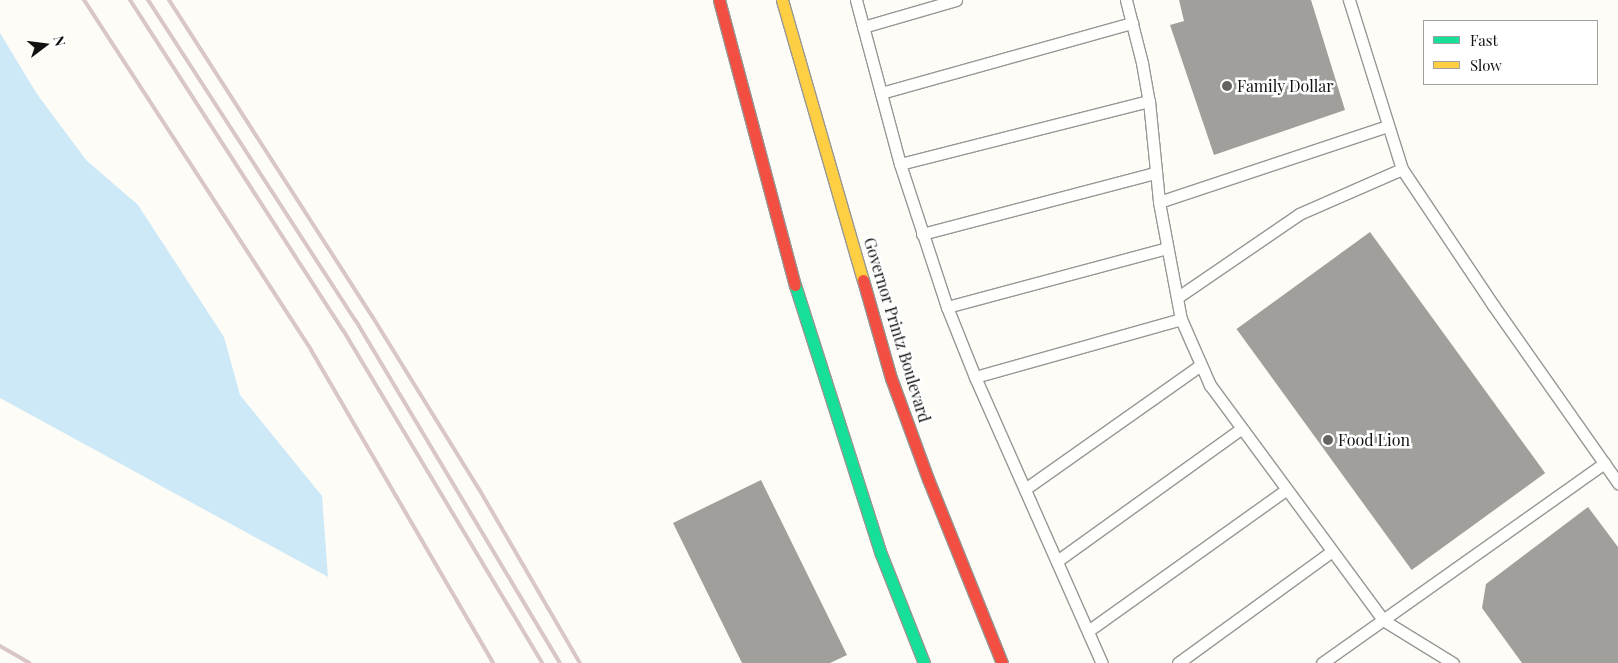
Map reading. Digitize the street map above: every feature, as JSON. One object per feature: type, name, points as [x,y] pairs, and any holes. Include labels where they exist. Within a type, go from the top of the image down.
[{"type":"main road","points":[[719,0],[743,97],[799,301],[881,554],[924,663]]},
{"type":"main road","name":"Governor Printz Boulevard","points":[[782,0],[891,378],[928,479],[1002,663]]},
{"type":"lane","points":[[856,0],[900,164],[947,307],[975,378],[1102,663]]},
{"type":"lane","points":[[862,27],[956,0]]},
{"type":"lane","points":[[1126,0],[1149,101],[1159,202],[1181,319],[1210,385],[1331,552],[1383,620],[1445,661]]},
{"type":"lane","points":[[1349,0],[1402,169],[1493,305],[1618,483]]},
{"type":"lane","points":[[881,93],[1132,23]]},
{"type":"lane","points":[[900,164],[1149,101]]},
{"type":"lane","points":[[1159,202],[1387,126]]},
{"type":"lane","points":[[1178,297],[1299,214],[1402,169]]},
{"type":"lane","points":[[922,234],[1155,173]]},
{"type":"lane","points":[[947,307],[1167,248]]},
{"type":"lane","points":[[975,378],[1181,319]]},
{"type":"lane","points":[[1024,489],[1201,365]]},
{"type":"lane","points":[[1057,561],[1241,429]]},
{"type":"lane","points":[[1322,663],[1604,463]]},
{"type":"lane","points":[[1088,631],[1286,490]]},
{"type":"lane","points":[[1178,663],[1331,552]]},
{"type":"water","points":[[0,33],[37,94],[86,160],[138,205],[224,337],[240,395],[322,496],[328,577],[0,398]]},
{"type":"building","points":[[1179,0],[1311,0],[1345,110],[1214,155],[1170,25],[1184,21]]},
{"type":"building","points":[[1370,232],[1545,473],[1412,570],[1237,329]]},
{"type":"building","points":[[761,480],[847,655],[830,663],[742,663],[673,523]]},
{"type":"building","points":[[1588,507],[1618,547],[1618,663],[1522,663],[1482,608],[1486,584]]},
{"type":"railway","points":[[84,0],[311,350],[493,663]]},
{"type":"railway","points":[[130,0],[343,330],[542,663]]},
{"type":"railway","points":[[148,0],[356,321],[560,663]]},
{"type":"railway","points":[[169,0],[372,316],[479,489],[580,663]]},
{"type":"railway","points":[[0,646],[30,663]]},
{"type":"traffic: fast","points":[[795,285],[881,554],[924,663]]},
{"type":"traffic: slow","points":[[782,0],[863,280]]},
{"type":"traffic: jam","points":[[719,0],[795,285]]},
{"type":"traffic: jam","points":[[863,280],[891,378],[928,479],[1002,663]]},
{"type":"place","name":"Family Dollar","points":[[1227,86]]},
{"type":"place","name":"Food Lion","points":[[1328,440]]}]
